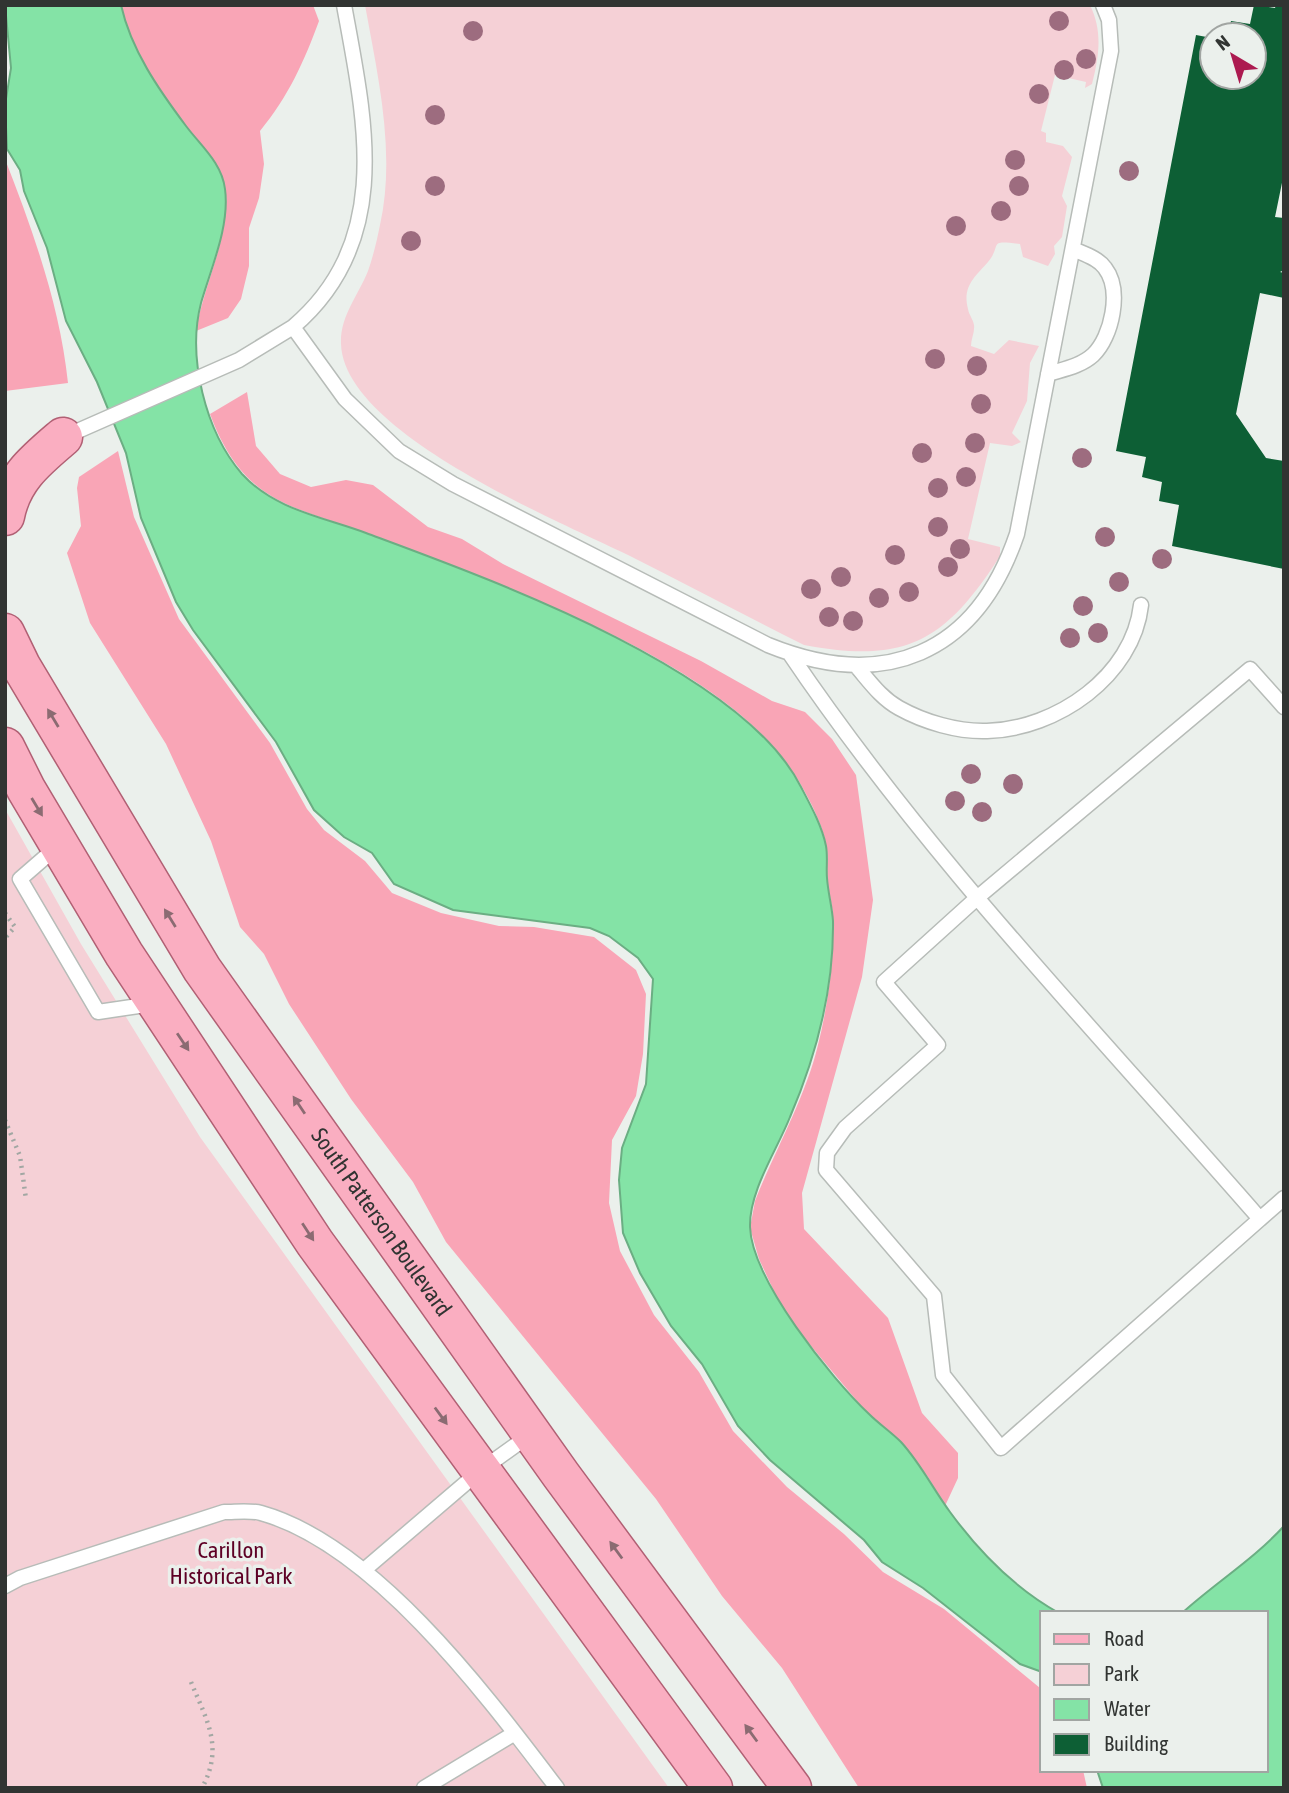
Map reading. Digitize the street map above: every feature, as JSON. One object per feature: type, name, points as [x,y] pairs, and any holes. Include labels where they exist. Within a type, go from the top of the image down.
[{"type":"main road","points":[[5,516],[16,485],[26,468],[63,437]]},
{"type":"main road","name":"South Patterson Boulevard","points":[[5,633],[21,666],[202,969],[532,1434],[792,1788]]},
{"type":"main road","points":[[5,747],[124,954],[315,1243],[713,1788]]},
{"type":"lane","points":[[17,458],[239,360],[293,327],[314,309],[330,289],[359,226],[366,181],[365,131],[344,5]]},
{"type":"lane","points":[[293,327],[345,399],[399,451],[465,490],[790,654],[818,662],[857,667],[892,663],[925,652],[954,634],[989,595],[1008,563],[1017,534],[1111,51],[1108,20],[1103,5]]},
{"type":"lane","points":[[1048,374],[1074,367],[1094,354],[1106,336],[1113,306],[1110,279],[1105,268],[1093,258],[1073,249]]},
{"type":"lane","points":[[857,667],[878,693],[898,708],[921,718],[977,730],[1011,727],[1055,712],[1110,676],[1121,662],[1136,631],[1141,605]]},
{"type":"lane","points":[[790,654],[832,716],[978,897],[1260,1219]]},
{"type":"lane","points":[[1284,707],[1250,669],[978,897],[884,982],[938,1045],[845,1128],[827,1153],[826,1170],[934,1296],[943,1375],[1001,1448],[1284,1198]]},
{"type":"lane","points":[[60,845],[20,879],[98,1012],[157,1004]]},
{"type":"lane","points":[[363,1570],[481,1470],[532,1434]]},
{"type":"lane","points":[[5,1586],[20,1578],[224,1512],[258,1512],[295,1525],[363,1570],[442,1646],[557,1788]]},
{"type":"lane","points":[[424,1788],[515,1733]]},
{"type":"path","points":[[5,913],[15,927],[5,938]]},
{"type":"path","points":[[5,1120],[20,1156],[26,1199]]},
{"type":"path","points":[[191,1682],[215,1746],[209,1776],[202,1788]]},
{"type":"green space","points":[[365,5],[1090,5],[1098,34],[1092,84],[1085,88],[1086,82],[1055,75],[1041,131],[1046,133],[1046,142],[1063,146],[1072,157],[1062,196],[1067,206],[1062,237],[1054,246],[1055,254],[1048,266],[1023,257],[1020,244],[999,243],[968,288],[967,301],[974,325],[971,346],[994,354],[1009,340],[1039,346],[1030,363],[1027,401],[1012,433],[1021,442],[1012,446],[990,443],[968,539],[1000,547],[1000,556],[960,609],[940,627],[919,640],[896,648],[839,650],[804,645],[508,497],[415,441],[377,410],[351,377],[341,344],[346,315],[372,260],[379,231],[386,170],[383,115]]},
{"type":"green space","name":"Carillon Historical Park","points":[[5,809],[81,944],[200,1137],[669,1788],[5,1788]]},
{"type":"shaded area","points":[[121,5],[313,5],[319,21],[294,79],[260,131],[264,164],[259,198],[249,228],[249,266],[241,299],[228,318],[196,331],[223,229],[226,212],[224,184],[215,163],[180,118],[145,64]]},
{"type":"shaded area","points":[[5,159],[52,297],[68,383],[5,391]]},
{"type":"shaded area","points":[[247,392],[256,446],[280,474],[311,487],[346,480],[373,485],[428,527],[462,539],[503,564],[701,661],[772,701],[805,712],[832,739],[856,775],[873,900],[862,977],[802,1193],[804,1229],[888,1318],[922,1413],[958,1453],[958,1478],[945,1506],[928,1477],[900,1441],[867,1413],[785,1315],[759,1259],[750,1228],[755,1201],[798,1105],[812,1065],[822,1030],[830,982],[833,919],[827,879],[827,850],[820,823],[798,780],[765,737],[720,699],[667,664],[547,605],[298,509],[257,486],[239,468],[224,445],[210,414]]},
{"type":"shaded area","points":[[118,451],[134,517],[179,619],[270,743],[307,809],[324,830],[365,861],[392,893],[441,913],[499,926],[534,927],[594,937],[636,970],[646,994],[643,1054],[636,1096],[612,1140],[609,1203],[620,1251],[654,1315],[699,1372],[733,1431],[787,1487],[844,1534],[883,1572],[944,1609],[1040,1688],[1040,1772],[1083,1772],[1087,1788],[859,1788],[782,1668],[722,1596],[656,1499],[446,1242],[413,1182],[351,1099],[289,1004],[264,954],[240,927],[211,841],[166,744],[90,623],[67,553],[81,526],[77,488],[79,477]]},
{"type":"water","points":[[5,5],[121,5],[132,38],[147,69],[220,171],[225,189],[225,218],[197,324],[198,369],[202,393],[218,437],[229,457],[255,486],[300,511],[417,552],[541,602],[607,633],[669,667],[725,704],[770,744],[801,787],[819,824],[826,846],[833,921],[831,972],[822,1021],[808,1070],[754,1199],[750,1227],[754,1249],[764,1274],[796,1327],[835,1377],[869,1414],[908,1450],[973,1542],[1013,1581],[1056,1611],[1040,1611],[1040,1671],[1020,1664],[923,1588],[882,1562],[864,1540],[770,1460],[738,1426],[702,1364],[671,1326],[640,1273],[623,1233],[619,1180],[622,1148],[646,1084],[653,979],[638,958],[609,936],[590,928],[453,910],[394,884],[372,853],[344,837],[314,810],[276,742],[193,630],[176,602],[141,518],[126,453],[97,382],[66,321],[47,248],[24,191],[20,170],[7,149],[5,105],[11,68]]},
{"type":"water","points":[[1284,1526],[1284,1788],[1103,1788],[1098,1772],[1268,1772],[1268,1611],[1184,1611]]},
{"type":"building","points":[[1254,5],[1275,8],[1276,5],[1284,5],[1284,173],[1275,217],[1284,218],[1284,270],[1280,272],[1284,273],[1284,298],[1260,293],[1236,414],[1266,458],[1284,461],[1284,569],[1172,546],[1179,505],[1159,501],[1162,482],[1142,477],[1146,457],[1116,451],[1196,35],[1198,91],[1268,91],[1268,21],[1251,21]]}]
